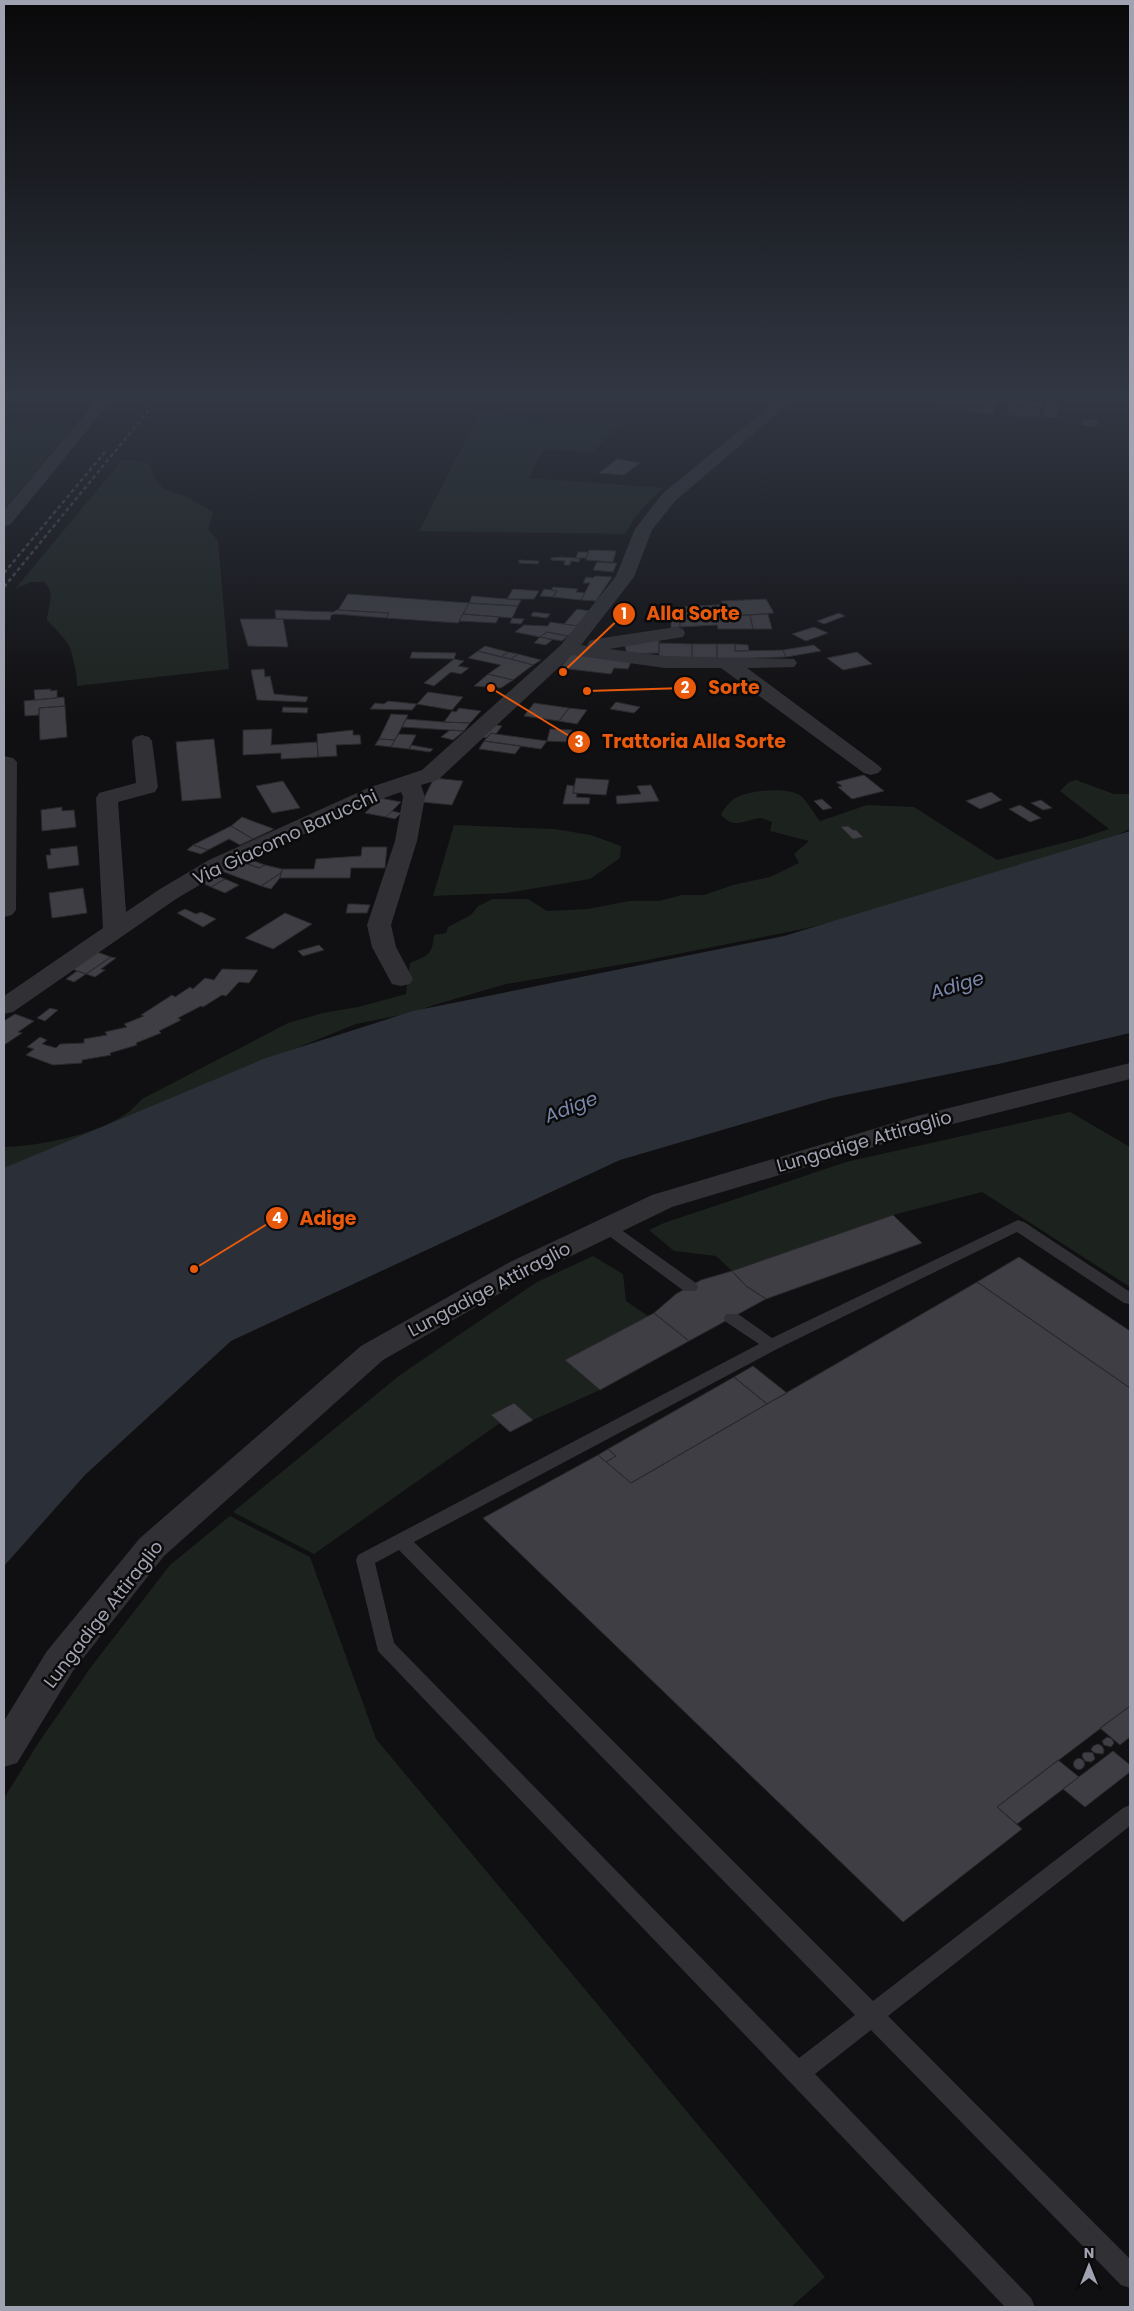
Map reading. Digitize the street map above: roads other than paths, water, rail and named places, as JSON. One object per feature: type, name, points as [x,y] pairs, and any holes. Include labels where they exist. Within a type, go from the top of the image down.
[{"type":"street","points":[[4,521],[19,503]]},
{"type":"street","name":"Via Giacomo Barucchi","points":[[4,1006],[168,894],[217,865],[376,792],[430,775],[568,649],[625,577],[644,529],[665,503]]},
{"type":"street","points":[[568,649],[676,633]]},
{"type":"street","points":[[568,649],[665,662],[787,663]]},
{"type":"street","points":[[728,664],[871,769]]},
{"type":"street","points":[[115,932],[107,798],[147,787],[142,741]]},
{"type":"street","points":[[4,910],[6,762]]},
{"type":"street","points":[[401,979],[384,947],[379,925],[407,832],[414,797],[410,782]]},
{"type":"street","name":"Lungadige Attiraglio","points":[[4,1752],[60,1661],[152,1548],[372,1353],[520,1269],[662,1201],[917,1124],[1130,1071]]},
{"type":"lane","points":[[1022,2307],[798,2072],[384,1646],[365,1560],[770,1345],[1018,1225],[1130,1299]]},
{"type":"lane","points":[[607,1227],[690,1287]]},
{"type":"lane","points":[[732,1318],[770,1345]]},
{"type":"lane","points":[[400,1541],[1130,2276]]},
{"type":"lane","points":[[798,2072],[1130,1814]]},
{"type":"water","name":"Adige","points":[[1130,831],[1130,1033],[1003,1063],[831,1098],[620,1160],[231,1341],[85,1475],[4,1566],[4,1168],[266,1058],[413,1011],[784,936]]},
{"type":"railway","points":[[4,573],[63,503]]},
{"type":"railway","points":[[4,587],[73,503]]},
{"type":"place","name":"Alla Sorte","points":[[563,672]]},
{"type":"place","name":"Trattoria Alla Sorte","points":[[491,688]]},
{"type":"place","name":"Sorte","points":[[587,691]]},
{"type":"place","name":"Adige","points":[[194,1269]]}]
